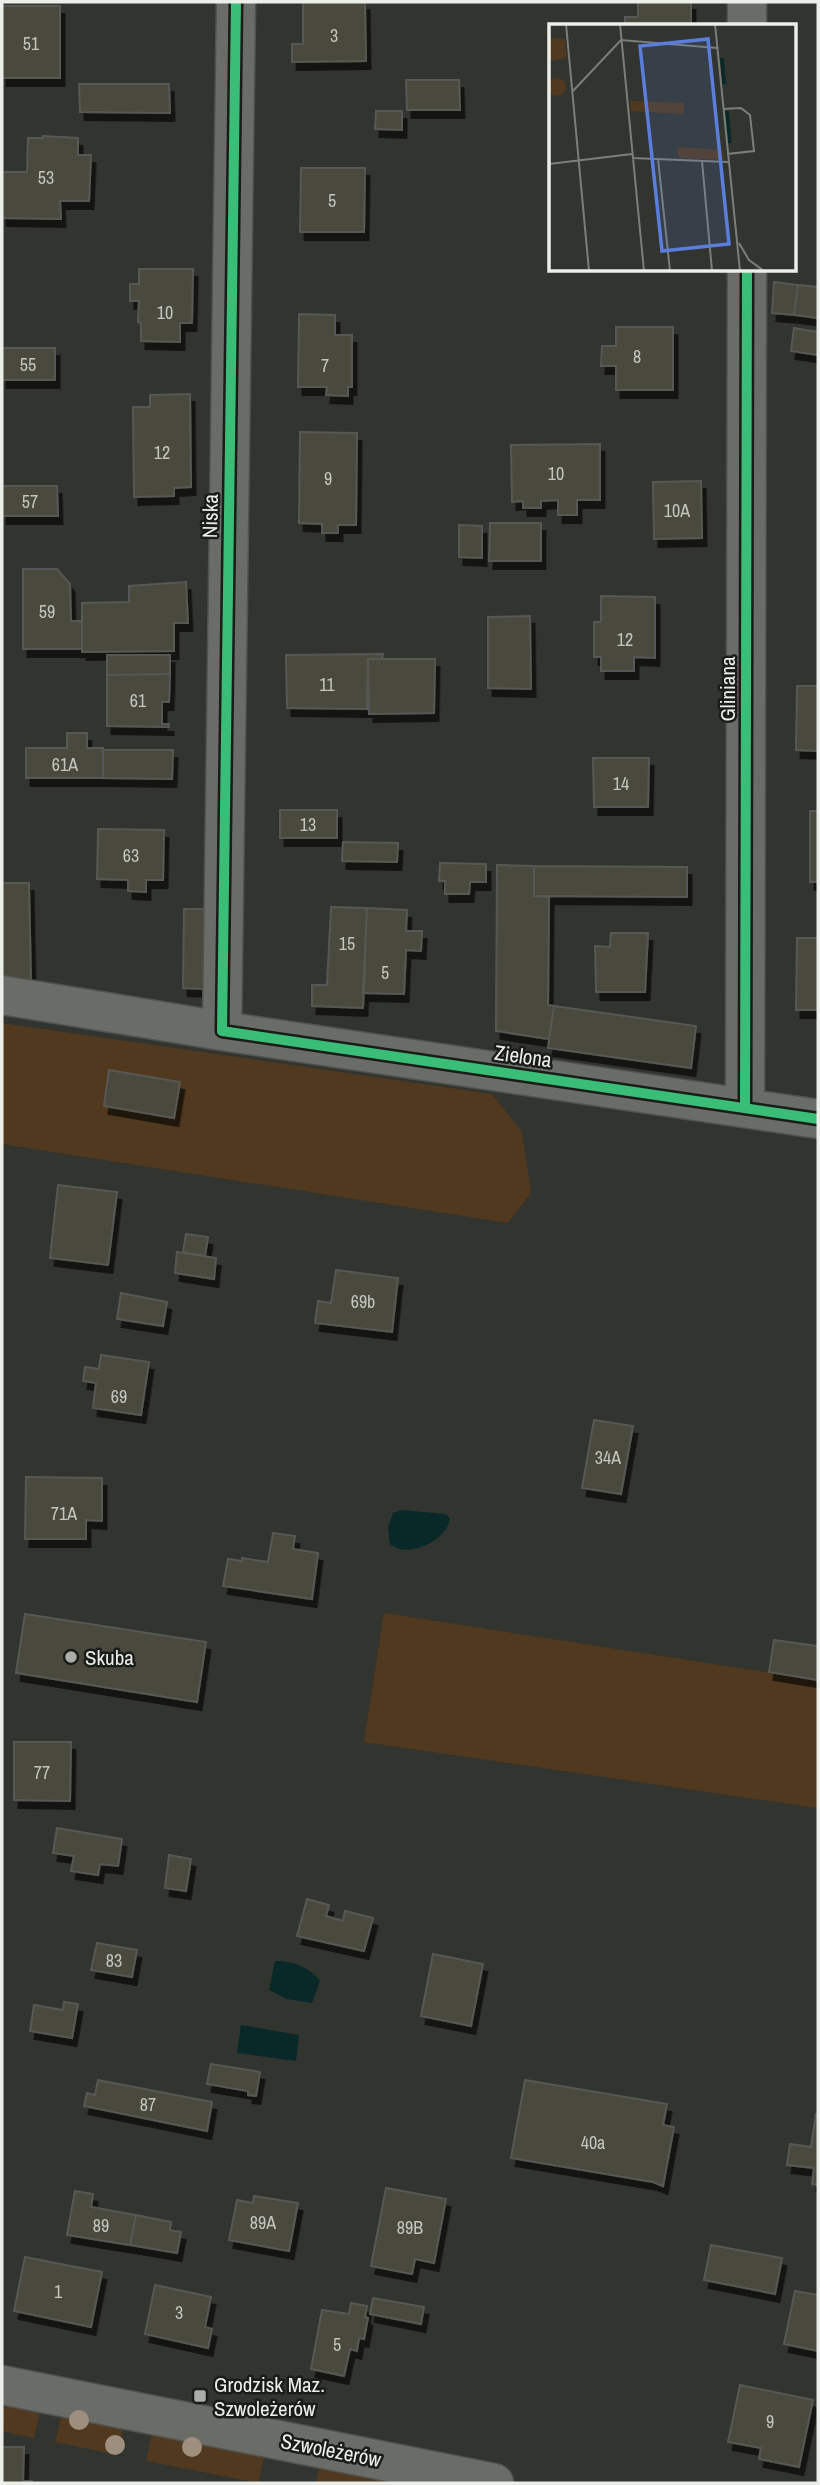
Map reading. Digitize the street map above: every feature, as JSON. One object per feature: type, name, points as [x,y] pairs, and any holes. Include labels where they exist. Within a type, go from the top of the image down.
[{"type":"street","name":"Niska","points":[[222,1031],[236,2]]},
{"type":"street","points":[[747,2],[747,24]]},
{"type":"street","name":"Gliniana","points":[[746,1108],[747,271]]},
{"type":"street","name":"Zielona","points":[[2,995],[222,1031],[818,1119]]},
{"type":"street","name":"Szwoleżerów","points":[[2,2385],[494,2483]]},
{"type":"shaded area","points":[[2,1023],[492,1094],[522,1132],[531,1193],[508,1223],[2,1144]]},
{"type":"shaded area","points":[[384,1613],[818,1680],[818,1808],[364,1742]]},
{"type":"shaded area","points":[[2,2397],[40,2412],[34,2438],[2,2431]]},
{"type":"shaded area","points":[[68,2410],[125,2422],[118,2455],[55,2442],[61,2417]]},
{"type":"shaded area","points":[[153,2428],[262,2451],[264,2458],[258,2483],[146,2461]]},
{"type":"shaded area","points":[[326,2464],[382,2476],[385,2483],[316,2483],[319,2469]]},
{"type":"water","points":[[401,1510],[446,1514],[450,1519],[442,1534],[434,1540],[416,1549],[407,1550],[390,1544],[388,1528],[393,1513]]},
{"type":"water","points":[[275,1961],[300,1966],[316,1976],[320,1981],[312,2003],[287,1999],[269,1990]]},
{"type":"water","points":[[241,2025],[299,2035],[296,2061],[237,2053]]},
{"type":"building","points":[[303,2],[365,2],[366,61],[292,62],[292,44],[303,44]]},
{"type":"building","points":[[638,2],[691,2],[691,24],[625,24],[625,17],[638,17]]},
{"type":"building","points":[[2,6],[60,6],[60,78],[2,78]]},
{"type":"building","points":[[406,80],[459,80],[460,110],[407,110]]},
{"type":"building","points":[[79,84],[169,84],[170,113],[80,112]]},
{"type":"building","points":[[376,111],[402,111],[402,130],[375,129]]},
{"type":"building","points":[[28,138],[78,138],[78,155],[91,155],[89,201],[60,201],[61,219],[2,218],[2,172],[27,172]]},
{"type":"building","points":[[301,168],[365,168],[364,232],[300,232]]},
{"type":"building","points":[[139,269],[193,269],[192,323],[180,323],[180,342],[141,341],[139,301],[130,301],[130,284],[139,284]]},
{"type":"building","points":[[774,282],[798,285],[794,315],[772,313]]},
{"type":"building","points":[[798,285],[818,287],[818,318],[794,315]]},
{"type":"building","points":[[299,314],[335,315],[335,335],[352,335],[352,387],[348,387],[348,396],[326,395],[327,387],[298,387]]},
{"type":"building","points":[[616,327],[673,327],[673,390],[616,390],[616,366],[601,366],[602,346],[616,346]]},
{"type":"building","points":[[794,328],[818,332],[818,355],[791,351]]},
{"type":"building","points":[[2,348],[55,348],[55,380],[2,380]]},
{"type":"building","points":[[190,394],[191,487],[174,488],[174,496],[134,497],[133,407],[150,407],[150,395]]},
{"type":"building","points":[[300,432],[357,433],[356,525],[338,525],[338,533],[322,533],[322,524],[299,523]]},
{"type":"building","points":[[600,444],[600,500],[577,500],[577,515],[558,515],[558,500],[541,501],[541,508],[523,508],[523,501],[512,502],[511,445]]},
{"type":"building","points":[[701,481],[702,538],[654,539],[653,482]]},
{"type":"building","points":[[2,486],[57,486],[58,516],[2,516]]},
{"type":"building","points":[[490,523],[541,523],[541,561],[489,561]]},
{"type":"building","points":[[459,525],[482,526],[482,558],[459,557]]},
{"type":"building","points":[[23,569],[57,569],[70,584],[71,621],[82,621],[82,649],[23,649]]},
{"type":"building","points":[[186,582],[188,623],[174,623],[174,651],[82,652],[82,603],[129,602],[129,586]]},
{"type":"building","points":[[601,596],[655,597],[655,658],[634,657],[634,671],[601,671],[601,657],[594,657],[594,622],[601,622]]},
{"type":"building","points":[[530,616],[531,689],[488,688],[488,617]]},
{"type":"building","points":[[383,654],[382,659],[368,659],[367,709],[287,708],[286,655]]},
{"type":"building","points":[[107,655],[170,655],[170,674],[107,675]]},
{"type":"building","points":[[368,659],[435,659],[434,713],[369,714]]},
{"type":"building","points":[[170,674],[169,702],[162,702],[162,724],[169,724],[169,727],[107,726],[107,675]]},
{"type":"building","points":[[797,686],[818,686],[818,751],[796,750]]},
{"type":"building","points":[[67,733],[87,733],[87,748],[103,748],[103,778],[26,778],[26,748],[67,748]]},
{"type":"building","points":[[103,750],[173,750],[172,779],[103,778]]},
{"type":"building","points":[[593,758],[649,758],[648,807],[594,807]]},
{"type":"building","points":[[280,810],[337,810],[337,838],[280,838]]},
{"type":"building","points":[[810,811],[818,811],[818,882],[810,882]]},
{"type":"building","points":[[98,829],[164,830],[163,880],[146,880],[146,892],[128,891],[128,880],[97,879]]},
{"type":"building","points":[[343,842],[398,843],[397,862],[342,861]]},
{"type":"building","points":[[440,863],[486,864],[486,882],[470,882],[469,894],[445,894],[445,881],[439,881]]},
{"type":"building","points":[[497,865],[534,866],[534,896],[549,897],[548,1005],[554,1006],[549,1039],[496,1031]]},
{"type":"building","points":[[534,866],[687,867],[687,897],[534,896]]},
{"type":"building","points":[[2,883],[29,883],[31,984],[2,980]]},
{"type":"building","points":[[331,907],[367,908],[363,1008],[312,1006],[312,985],[327,985]]},
{"type":"building","points":[[367,908],[407,910],[406,931],[422,931],[421,951],[406,950],[404,994],[363,993]]},
{"type":"building","points":[[184,909],[205,909],[203,989],[183,988]]},
{"type":"building","points":[[611,933],[648,933],[645,992],[596,992],[595,946],[610,947]]},
{"type":"building","points":[[797,938],[818,938],[818,1010],[796,1010]]},
{"type":"building","points":[[554,1006],[696,1026],[691,1068],[548,1048]]},
{"type":"building","points":[[109,1070],[180,1082],[174,1118],[104,1106]]},
{"type":"building","points":[[58,1185],[117,1192],[108,1265],[50,1258]]},
{"type":"building","points":[[186,1234],[208,1237],[205,1256],[183,1252]]},
{"type":"building","points":[[177,1252],[216,1258],[214,1279],[175,1273]]},
{"type":"building","points":[[336,1270],[398,1278],[392,1332],[315,1323],[318,1301],[331,1303]]},
{"type":"building","points":[[121,1293],[167,1302],[163,1326],[117,1319]]},
{"type":"building","points":[[101,1355],[149,1362],[141,1415],[93,1408],[96,1383],[83,1381],[85,1367],[99,1369]]},
{"type":"building","points":[[594,1420],[633,1426],[621,1494],[582,1488]]},
{"type":"building","points":[[26,1477],[102,1478],[102,1521],[86,1520],[86,1539],[25,1539]]},
{"type":"building","points":[[273,1533],[295,1536],[293,1549],[318,1553],[312,1599],[223,1586],[228,1559],[268,1562]]},
{"type":"building","points":[[25,1614],[206,1642],[197,1702],[16,1673]]},
{"type":"building","points":[[774,1640],[818,1646],[818,1680],[769,1672]]},
{"type":"building","points":[[14,1742],[71,1742],[70,1801],[14,1800]]},
{"type":"building","points":[[57,1828],[122,1839],[118,1866],[100,1864],[98,1875],[71,1871],[74,1856],[53,1853]]},
{"type":"building","points":[[169,1855],[191,1859],[186,1891],[165,1888]]},
{"type":"building","points":[[307,1899],[329,1905],[326,1916],[343,1921],[345,1911],[373,1918],[364,1951],[297,1936]]},
{"type":"building","points":[[97,1943],[137,1950],[132,1977],[91,1970]]},
{"type":"building","points":[[433,1954],[483,1964],[471,2026],[421,2016]]},
{"type":"building","points":[[64,2002],[78,2004],[72,2038],[30,2031],[34,2005],[63,2010]]},
{"type":"building","points":[[211,2064],[260,2072],[256,2096],[248,2095],[248,2091],[207,2084]]},
{"type":"building","points":[[98,2080],[212,2102],[207,2131],[84,2106],[87,2093],[95,2095]]},
{"type":"building","points":[[525,2080],[667,2104],[663,2125],[674,2127],[663,2186],[653,2182],[511,2158]]},
{"type":"building","points":[[816,2114],[818,2185],[812,2184],[814,2168],[787,2165],[790,2144],[811,2147]]},
{"type":"building","points":[[386,2188],[446,2199],[434,2263],[415,2259],[412,2274],[371,2266]]},
{"type":"building","points":[[75,2191],[93,2194],[91,2207],[136,2215],[130,2245],[67,2235]]},
{"type":"building","points":[[254,2196],[298,2203],[289,2251],[229,2240],[237,2200],[253,2203]]},
{"type":"building","points":[[136,2215],[171,2222],[170,2230],[181,2232],[177,2253],[130,2245]]},
{"type":"building","points":[[711,2245],[782,2258],[775,2294],[704,2280]]},
{"type":"building","points":[[25,2257],[102,2272],[91,2327],[14,2311]]},
{"type":"building","points":[[155,2285],[211,2297],[205,2327],[212,2329],[208,2348],[145,2334]]},
{"type":"building","points":[[795,2291],[818,2295],[818,2351],[784,2344]]},
{"type":"building","points":[[373,2298],[424,2307],[421,2324],[370,2314]]},
{"type":"building","points":[[351,2303],[367,2306],[365,2317],[368,2318],[364,2339],[359,2338],[357,2351],[350,2349],[344,2376],[311,2369],[322,2310],[349,2314]]},
{"type":"building","points":[[740,2385],[813,2400],[799,2467],[759,2459],[761,2448],[728,2442]]},
{"type":"building","points":[[2,2447],[24,2447],[23,2481],[32,2483],[2,2483]]},
{"type":"cycle path","points":[[236,2],[222,1031],[818,1119]]},
{"type":"cycle path","points":[[745,1108],[747,271]]},
{"type":"place","name":"Skuba","points":[[71,1657]]},
{"type":"place","name":"Grodzisk Maz. Szwoleżerów","points":[[200,2396]]}]
